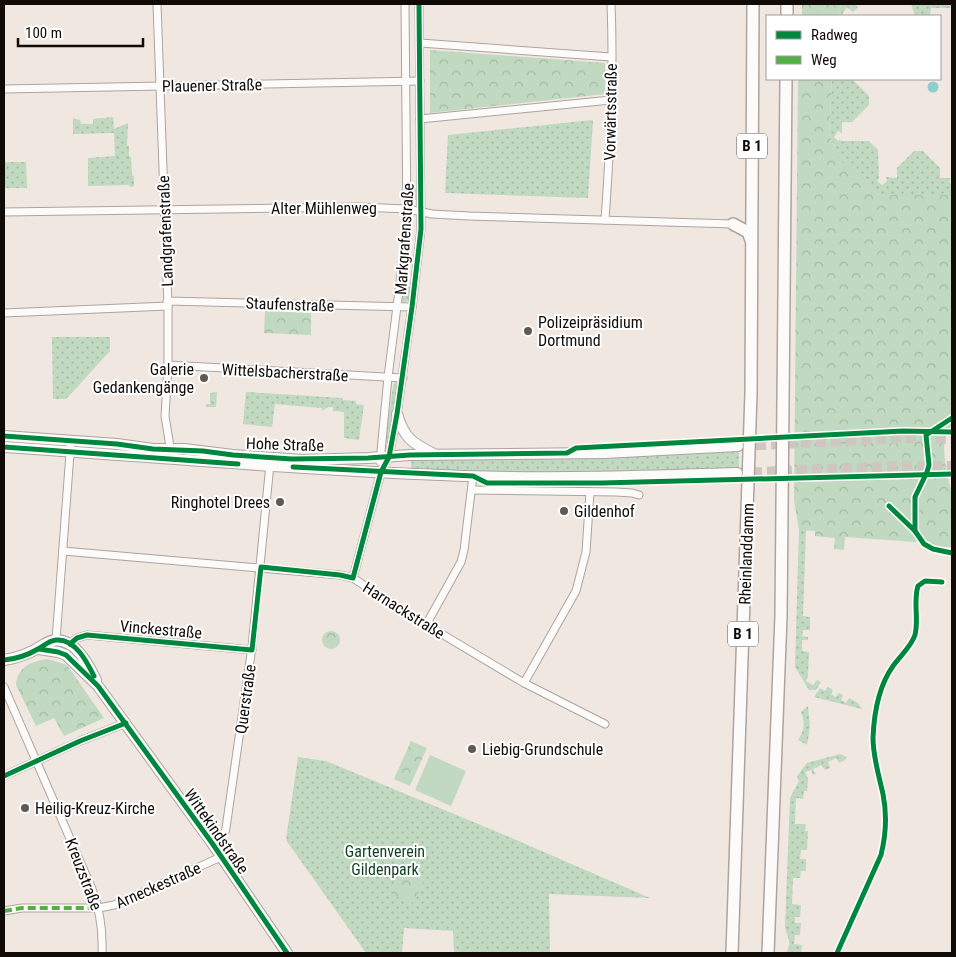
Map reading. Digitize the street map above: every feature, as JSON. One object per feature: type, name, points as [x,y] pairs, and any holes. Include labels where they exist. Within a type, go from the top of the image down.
[{"type":"main road","name":"Rheinlanddamm","points":[[732,953],[751,393],[753,4]]},
{"type":"main road","name":"B 1","points":[[768,953],[781,616],[786,80]]},
{"type":"main road","points":[[733,224],[746,218],[752,210]]},
{"type":"main road","points":[[733,224],[748,232],[751,241]]},
{"type":"main road","points":[[397,414],[402,430],[410,440],[437,455]]},
{"type":"main road","name":"Hohe Straße","points":[[4,436],[71,446],[171,454],[203,451],[270,462],[381,472],[473,476],[602,477],[737,474]]},
{"type":"main road","name":"Hohe Straße","points":[[4,447],[71,446]]},
{"type":"main road","name":"Hohe Straße","points":[[270,462],[437,455],[604,453],[738,446]]},
{"type":"main road","points":[[4,660],[39,649],[43,645],[56,640],[70,644],[85,659],[98,686]]},
{"type":"main road","points":[[39,649],[66,655],[98,686]]},
{"type":"main road","name":"Wittekindstraße","points":[[98,686],[212,843],[287,953]]},
{"type":"street","name":"Landgrafenstraße","points":[[157,4],[168,304],[168,366],[165,416],[171,454]]},
{"type":"street","name":"Markgrafenstraße","points":[[384,457],[388,377],[398,308],[408,209],[404,4]]},
{"type":"street","name":"Markgrafenstraße","points":[[353,578],[397,414],[412,308],[422,212],[419,4]]},
{"type":"street","name":"Vorwärtsstraße","points":[[605,220],[611,100],[611,4]]},
{"type":"street","points":[[420,43],[612,57]]},
{"type":"street","name":"Plauener Straße","points":[[4,89],[420,81]]},
{"type":"street","points":[[420,119],[611,100]]},
{"type":"street","name":"Alter Mühlenweg","points":[[4,212],[323,207],[408,209],[460,215],[733,224]]},
{"type":"street","name":"Staufenstraße","points":[[4,313],[168,304],[412,308]]},
{"type":"street","name":"Wittelsbacherstraße","points":[[168,366],[403,378]]},
{"type":"street","points":[[56,640],[71,446]]},
{"type":"street","name":"Querstraße","points":[[212,843],[225,832],[226,828],[252,650],[270,462]]},
{"type":"street","points":[[426,625],[461,562],[473,476]]},
{"type":"street","points":[[472,490],[626,492],[639,495]]},
{"type":"street","points":[[524,683],[576,591],[586,552],[590,492]]},
{"type":"street","name":"Harnackstraße","points":[[63,551],[261,567],[353,578],[426,625],[524,683],[605,724]]},
{"type":"street","name":"Vinckestraße","points":[[70,644],[77,638],[87,635],[252,650]]},
{"type":"street","name":"Kreuzstraße","points":[[4,687],[92,889],[99,908],[103,936],[102,953]]},
{"type":"street","points":[[4,776],[80,741],[126,723]]},
{"type":"street","name":"Arneckestraße","points":[[4,911],[22,908],[99,908],[114,905],[221,857]]},
{"type":"green space","points":[[802,4],[841,4],[838,15],[802,15]]},
{"type":"green space","points":[[841,4],[855,4],[858,7],[853,12],[847,7],[842,15],[838,15]]},
{"type":"green space","points":[[911,4],[952,4],[952,8],[931,8],[930,15],[915,15]]},
{"type":"green space","points":[[430,50],[605,63],[605,94],[430,113]]},
{"type":"green space","points":[[798,80],[832,80],[829,134],[839,159],[879,195],[952,195],[952,426],[947,432],[944,449],[946,470],[953,501],[952,547],[936,545],[923,537],[916,542],[845,537],[844,550],[834,549],[835,538],[815,536],[815,531],[799,530],[794,500]]},
{"type":"green space","points":[[832,80],[853,80],[869,96],[869,105],[852,122],[842,122],[842,133],[838,131],[834,137],[838,141],[869,141],[878,150],[879,179],[877,181],[882,185],[887,181],[886,177],[897,178],[897,168],[914,151],[923,151],[940,168],[940,178],[951,178],[949,182],[952,185],[952,195],[879,195],[830,152],[835,148],[829,134]]},
{"type":"green space","points":[[113,117],[114,129],[128,123],[127,146],[129,146],[129,156],[131,157],[134,186],[88,186],[88,158],[115,156],[114,133],[73,134],[73,118],[80,120],[81,124],[93,124],[93,119]]},
{"type":"green space","points":[[593,120],[588,198],[445,193],[448,135]]},
{"type":"green space","points":[[4,162],[26,162],[27,188],[4,188]]},
{"type":"green space","points":[[410,186],[418,186],[417,200],[411,200]]},
{"type":"green space","points":[[403,286],[411,287],[409,300],[406,302],[403,302],[401,299]]},
{"type":"green space","points":[[265,311],[311,313],[311,335],[264,333]]},
{"type":"green space","points":[[52,337],[110,337],[110,351],[66,399],[53,399]]},
{"type":"green space","points":[[395,382],[399,384],[389,443],[385,443],[393,386]]},
{"type":"green space","points":[[217,392],[216,407],[206,407],[206,404],[210,404],[210,393]]},
{"type":"green space","points":[[246,392],[343,398],[343,400],[356,401],[356,404],[364,405],[359,440],[344,438],[344,412],[333,411],[333,407],[328,407],[322,411],[322,408],[275,404],[272,427],[243,424]]},
{"type":"green space","points":[[739,452],[739,469],[524,473],[411,469],[411,460]]},
{"type":"green space","points":[[799,530],[806,530],[803,616],[810,617],[810,630],[803,630],[802,636],[808,637],[808,640],[802,640],[802,651],[809,652],[806,681],[813,685],[817,680],[821,682],[816,690],[809,690],[795,667]]},
{"type":"green space","points":[[331,631],[337,634],[340,640],[337,646],[331,649],[325,646],[322,640],[325,634]]},
{"type":"green space","points":[[48,659],[67,665],[104,718],[64,736],[54,718],[36,726],[16,685],[17,679],[22,669],[26,666],[36,661]]},
{"type":"green space","points":[[828,687],[833,690],[831,694],[836,697],[839,693],[843,695],[841,700],[846,703],[849,698],[858,703],[862,709],[814,697],[820,688],[825,691]]},
{"type":"green space","points":[[808,706],[810,727],[807,745],[798,740],[804,726],[801,712]]},
{"type":"green space","points":[[411,741],[427,748],[410,786],[394,779]]},
{"type":"green space","points":[[840,754],[847,757],[839,763],[836,758],[828,762],[830,768],[825,770],[821,765],[813,769],[816,774],[813,775],[811,770],[805,772],[808,779],[807,791],[804,791],[803,799],[796,798],[795,824],[806,824],[805,831],[808,831],[807,850],[801,850],[800,859],[806,859],[806,871],[801,871],[800,878],[793,878],[792,904],[801,905],[800,917],[795,917],[795,923],[801,923],[800,935],[795,935],[794,944],[802,945],[801,953],[786,953],[789,943],[785,927],[790,798],[799,781],[797,776],[807,763]]},
{"type":"green space","points":[[430,755],[466,771],[451,806],[415,790]]},
{"type":"green space","name":"Gartenverein Gildenpark","points":[[298,757],[326,761],[650,898],[549,894],[550,953],[454,953],[453,931],[404,928],[402,953],[366,953],[286,840]]},
{"type":"green space","points":[[415,871],[426,875],[414,903],[393,895],[391,892],[400,872],[412,877]]},
{"type":"water","points":[[933,81],[939,87],[933,93],[927,87]]},
{"type":"tunnel","points":[[741,446],[901,438],[952,439]]},
{"type":"tunnel","points":[[737,473],[901,466],[952,466]]},
{"type":"marked path","points":[[4,911],[22,908],[99,908]]},
{"type":"cycle path","points":[[70,644],[77,638],[87,635],[252,650],[261,567],[353,578],[381,472],[389,457],[397,414],[421,229],[419,4]]},
{"type":"cycle path","points":[[915,531],[915,497],[929,465],[926,435],[952,418]]},
{"type":"cycle path","points":[[4,436],[292,459],[567,453],[576,448],[903,431],[952,432]]},
{"type":"cycle path","points":[[4,447],[238,464]]},
{"type":"cycle path","points":[[293,467],[473,476],[487,483],[602,483],[952,474]]},
{"type":"cycle path","points":[[889,506],[915,531],[924,544],[933,549],[952,553]]},
{"type":"cycle path","points":[[837,953],[881,855],[884,840],[884,802],[873,745],[874,719],[880,691],[888,674],[915,635],[918,586],[925,581],[942,582]]},
{"type":"cycle path","points":[[4,660],[26,655],[48,642],[63,640],[80,652],[94,676]]},
{"type":"cycle path","points":[[39,649],[66,655],[98,686],[212,843],[287,953]]},
{"type":"cycle path","points":[[4,776],[80,741],[126,723]]},
{"type":"place","name":"Polizeipräsidium Dortmund","points":[[528,331]]},
{"type":"place","name":"Galerie Gedankengänge","points":[[204,378]]},
{"type":"place","name":"Ringhotel Drees","points":[[280,502]]},
{"type":"place","name":"Gildenhof","points":[[564,511]]},
{"type":"place","name":"Liebig-Grundschule","points":[[472,749]]},
{"type":"place","name":"Heilig-Kreuz-Kirche","points":[[25,808]]}]
